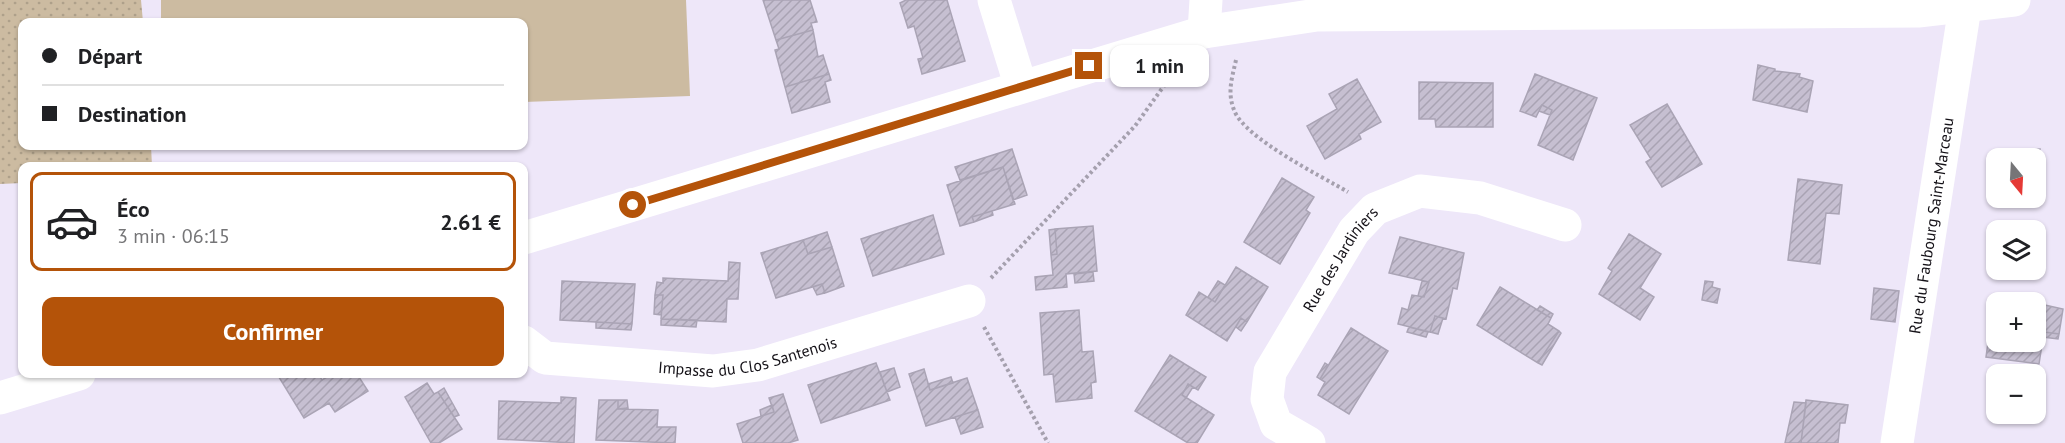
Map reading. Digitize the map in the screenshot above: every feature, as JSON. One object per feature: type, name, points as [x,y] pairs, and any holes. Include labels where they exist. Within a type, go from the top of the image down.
[{"type":"street","points":[[994,0],[1021,87]]},
{"type":"street","points":[[528,237],[1021,87],[1205,16],[1244,24],[1317,15],[1478,6],[1825,6],[1918,11],[2014,0]]},
{"type":"street","name":"Rue du Faubourg Saint-Marceau","points":[[1897,443],[1965,7]]},
{"type":"street","name":"Rue des Jardiniers","points":[[1309,443],[1276,424],[1267,399],[1270,372],[1354,231],[1375,209],[1420,192],[1480,198],[1565,225]]},
{"type":"street","name":"Impasse du Clos Santenois","points":[[528,345],[545,358],[713,371],[758,365],[969,301]]},
{"type":"street","points":[[0,398],[66,378]]},
{"type":"path","points":[[1048,443],[969,301],[1135,126],[1205,16]]},
{"type":"path","points":[[1244,24],[1229,88],[1235,112],[1256,136],[1375,209]]},
{"type":"shaded area","points":[[0,0],[141,0],[143,18],[18,18],[18,150],[151,150],[152,162],[18,162],[18,183],[0,184]]},
{"type":"shaded area","points":[[161,0],[686,0],[690,96],[528,102],[528,18],[161,18]]},
{"type":"building","points":[[763,0],[810,0],[817,22],[811,23],[813,30],[776,40]]},
{"type":"building","points":[[906,0],[947,0],[965,61],[922,74],[918,59],[923,58],[914,26],[908,28],[900,3]]},
{"type":"building","points":[[813,30],[818,57],[823,55],[829,74],[785,87],[775,50],[779,49],[776,40]]},
{"type":"building","points":[[1758,65],[1775,69],[1775,71],[1800,74],[1799,77],[1813,81],[1807,112],[1753,100]]},
{"type":"building","points":[[829,74],[831,80],[825,82],[830,102],[792,113],[785,87]]},
{"type":"building","points":[[1535,74],[1597,98],[1573,160],[1538,145],[1552,110],[1542,105],[1536,117],[1520,111]]},
{"type":"building","points":[[1357,79],[1381,122],[1359,134],[1361,139],[1325,159],[1307,126],[1337,109],[1329,94]]},
{"type":"building","points":[[1419,82],[1493,83],[1493,127],[1436,127],[1435,119],[1419,119]]},
{"type":"building","points":[[1667,104],[1702,164],[1662,187],[1646,162],[1651,159],[1630,125]]},
{"type":"building","points":[[1542,105],[1552,110],[1550,115],[1539,111]]},
{"type":"building","points":[[1012,149],[1027,195],[1013,200],[1003,167],[960,180],[955,167]]},
{"type":"building","points":[[1003,167],[1015,204],[972,217],[974,222],[960,226],[947,185]]},
{"type":"building","points":[[1282,178],[1314,197],[1306,210],[1310,213],[1280,264],[1244,242]]},
{"type":"building","points":[[1798,179],[1842,185],[1839,214],[1826,213],[1820,264],[1788,260]]},
{"type":"building","points":[[992,211],[993,215],[974,222],[972,217]]},
{"type":"building","points":[[933,215],[944,254],[873,276],[861,239]]},
{"type":"building","points":[[1093,226],[1097,271],[1066,274],[1067,287],[1036,290],[1035,277],[1053,275],[1051,255],[1057,254],[1055,229]]},
{"type":"building","points":[[1055,229],[1057,254],[1051,255],[1049,230]]},
{"type":"building","points":[[827,232],[832,247],[808,254],[803,240]]},
{"type":"building","points":[[1629,234],[1661,254],[1640,288],[1654,297],[1640,320],[1599,294],[1612,271],[1608,268]]},
{"type":"building","points":[[1400,237],[1464,253],[1457,289],[1453,288],[1446,319],[1435,316],[1430,332],[1398,324],[1402,308],[1408,310],[1412,295],[1424,297],[1429,282],[1389,273]]},
{"type":"building","points":[[803,240],[808,254],[832,247],[844,286],[825,293],[822,284],[776,298],[761,253]]},
{"type":"building","points":[[729,262],[740,263],[738,299],[727,299],[726,322],[661,319],[663,295],[655,295],[657,282],[663,283],[663,278],[728,281]]},
{"type":"building","points":[[1236,267],[1268,287],[1247,322],[1241,318],[1227,341],[1186,315],[1199,292],[1215,302]]},
{"type":"building","points":[[1093,272],[1094,281],[1075,283],[1074,274]]},
{"type":"building","points":[[562,281],[635,284],[632,324],[560,320]]},
{"type":"building","points":[[1218,281],[1225,285],[1215,302],[1208,297]]},
{"type":"building","points":[[1422,281],[1429,282],[1424,297],[1418,296]]},
{"type":"building","points":[[1705,281],[1713,282],[1712,287],[1720,289],[1717,303],[1702,300]]},
{"type":"building","points":[[822,284],[825,293],[817,295],[813,287]]},
{"type":"building","points":[[1500,287],[1551,318],[1548,324],[1559,331],[1538,363],[1477,325]]},
{"type":"building","points":[[1874,288],[1899,291],[1895,322],[1871,319]]},
{"type":"building","points":[[655,295],[663,295],[661,315],[654,314]]},
{"type":"building","points":[[2046,305],[2063,309],[2059,334],[2046,332]]},
{"type":"building","points":[[1540,306],[1553,314],[1551,318],[1537,310]]},
{"type":"building","points":[[1079,310],[1082,352],[1093,351],[1096,382],[1091,383],[1092,398],[1056,402],[1053,374],[1044,375],[1040,313]]},
{"type":"building","points":[[1435,316],[1443,318],[1438,334],[1430,332]]},
{"type":"building","points":[[1241,318],[1247,322],[1241,331],[1236,327]]},
{"type":"building","points":[[661,319],[697,320],[696,327],[661,325]]},
{"type":"building","points":[[596,322],[632,324],[631,330],[596,328]]},
{"type":"building","points":[[1409,327],[1428,332],[1426,337],[1407,332]]},
{"type":"building","points":[[1351,328],[1388,351],[1349,414],[1318,395],[1325,382],[1320,379]]},
{"type":"building","points":[[1559,331],[1561,333],[1542,365],[1538,363]]},
{"type":"building","points":[[2046,332],[2059,334],[2058,339],[2046,337]]},
{"type":"building","points":[[1987,352],[2041,352],[2039,364],[1986,357]]},
{"type":"building","points":[[1170,355],[1206,377],[1198,390],[1188,384],[1182,395],[1214,415],[1197,443],[1188,443],[1135,411]]},
{"type":"building","points":[[876,363],[890,400],[821,423],[808,385]]},
{"type":"building","points":[[1325,363],[1328,365],[1320,379],[1317,377]]},
{"type":"building","points":[[894,368],[900,387],[887,392],[880,372]]},
{"type":"building","points":[[924,369],[930,390],[967,378],[978,410],[926,426],[909,374]]},
{"type":"building","points":[[951,377],[953,383],[930,390],[928,384]]},
{"type":"building","points":[[279,378],[321,378],[322,380],[325,378],[360,378],[368,391],[335,412],[329,403],[304,418]]},
{"type":"building","points":[[427,383],[434,394],[438,392],[462,429],[439,443],[431,443],[405,397]]},
{"type":"building","points":[[1188,384],[1193,387],[1186,398],[1182,395]]},
{"type":"building","points":[[444,388],[459,415],[454,417],[438,392]]},
{"type":"building","points":[[783,394],[798,440],[788,443],[743,443],[737,424],[774,412],[769,398]]},
{"type":"building","points":[[561,397],[576,398],[574,443],[498,439],[499,401],[561,403]]},
{"type":"building","points":[[599,400],[618,400],[618,409],[658,410],[657,427],[676,427],[675,443],[596,440]]},
{"type":"building","points":[[618,400],[627,400],[628,408],[618,409]]},
{"type":"building","points":[[1806,400],[1848,405],[1845,423],[1840,423],[1838,443],[1801,443]]},
{"type":"building","points":[[1794,402],[1806,403],[1801,443],[1785,443]]},
{"type":"building","points":[[772,405],[774,412],[761,416],[760,410]]},
{"type":"building","points":[[978,410],[983,427],[961,434],[955,417]]},
{"type":"route","points":[[633,205],[1089,66]]}]
